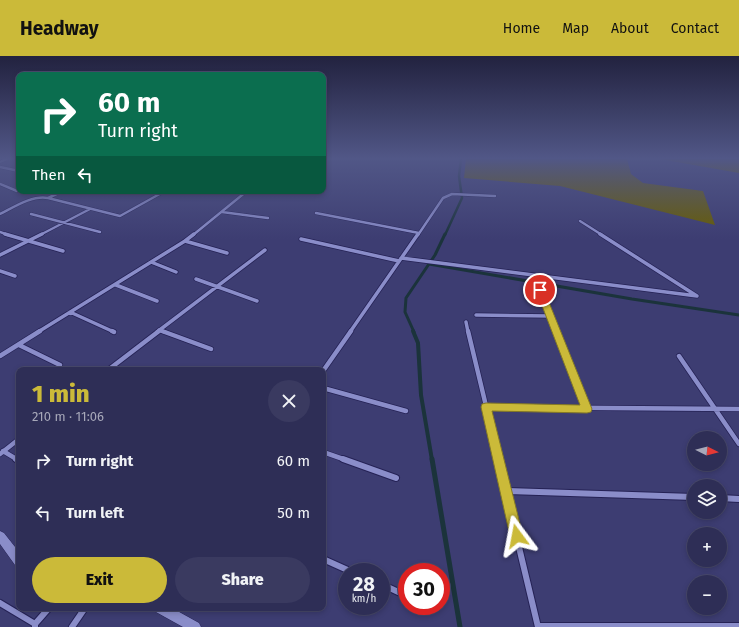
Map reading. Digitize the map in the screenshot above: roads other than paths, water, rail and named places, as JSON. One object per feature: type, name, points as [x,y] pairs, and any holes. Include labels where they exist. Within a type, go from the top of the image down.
[{"type":"street","points":[[4,186],[16,191]]},
{"type":"street","points":[[48,198],[57,194]]},
{"type":"street","points":[[0,214],[36,198],[45,197],[122,216],[160,194]]},
{"type":"street","points":[[0,356],[185,241],[243,194]]},
{"type":"street","points":[[326,367],[443,198],[446,195],[455,194],[495,196]]},
{"type":"street","points":[[0,255],[90,209]]},
{"type":"street","points":[[222,212],[268,218]]},
{"type":"street","points":[[316,213],[419,233]]},
{"type":"street","points":[[31,214],[100,232]]},
{"type":"street","points":[[301,239],[400,260],[419,260],[697,296],[580,222]]},
{"type":"street","points":[[0,232],[63,251]]},
{"type":"street","points":[[185,241],[227,253]]},
{"type":"street","points":[[112,367],[265,250]]},
{"type":"street","points":[[151,262],[176,272]]},
{"type":"street","points":[[0,271],[15,276]]},
{"type":"street","points":[[196,279],[257,301]]},
{"type":"street","points":[[116,284],[157,301]]},
{"type":"street","points":[[540,290],[587,409]]},
{"type":"street","points":[[70,312],[114,332]]},
{"type":"street","points":[[476,315],[551,316]]},
{"type":"street","points":[[466,322],[538,627],[739,626]]},
{"type":"street","points":[[159,330],[210,349]]},
{"type":"street","points":[[19,345],[60,365]]},
{"type":"street","points":[[679,356],[739,444]]},
{"type":"street","points":[[326,389],[406,411]]},
{"type":"street","points":[[486,407],[587,409],[739,409]]},
{"type":"street","points":[[1,453],[16,441]]},
{"type":"street","points":[[1,453],[16,459]]},
{"type":"street","points":[[326,453],[396,478]]},
{"type":"street","points":[[506,491],[687,498]]},
{"type":"street","points":[[727,498],[739,499]]},
{"type":"street","points":[[0,536],[16,557]]},
{"type":"street","points":[[326,560],[338,566]]},
{"type":"street","points":[[0,603],[35,626],[47,611]]},
{"type":"street","points":[[72,627],[83,611]]},
{"type":"street","points":[[166,611],[195,627]]},
{"type":"waterway","points":[[445,235],[462,198],[460,186]]},
{"type":"waterway","points":[[414,332],[405,312],[406,298],[435,255],[445,234]]},
{"type":"waterway","points":[[429,264],[632,299],[739,315]]},
{"type":"waterway","points":[[413,331],[418,343],[421,395],[432,460]]},
{"type":"waterway","points":[[432,459],[460,627]]}]
